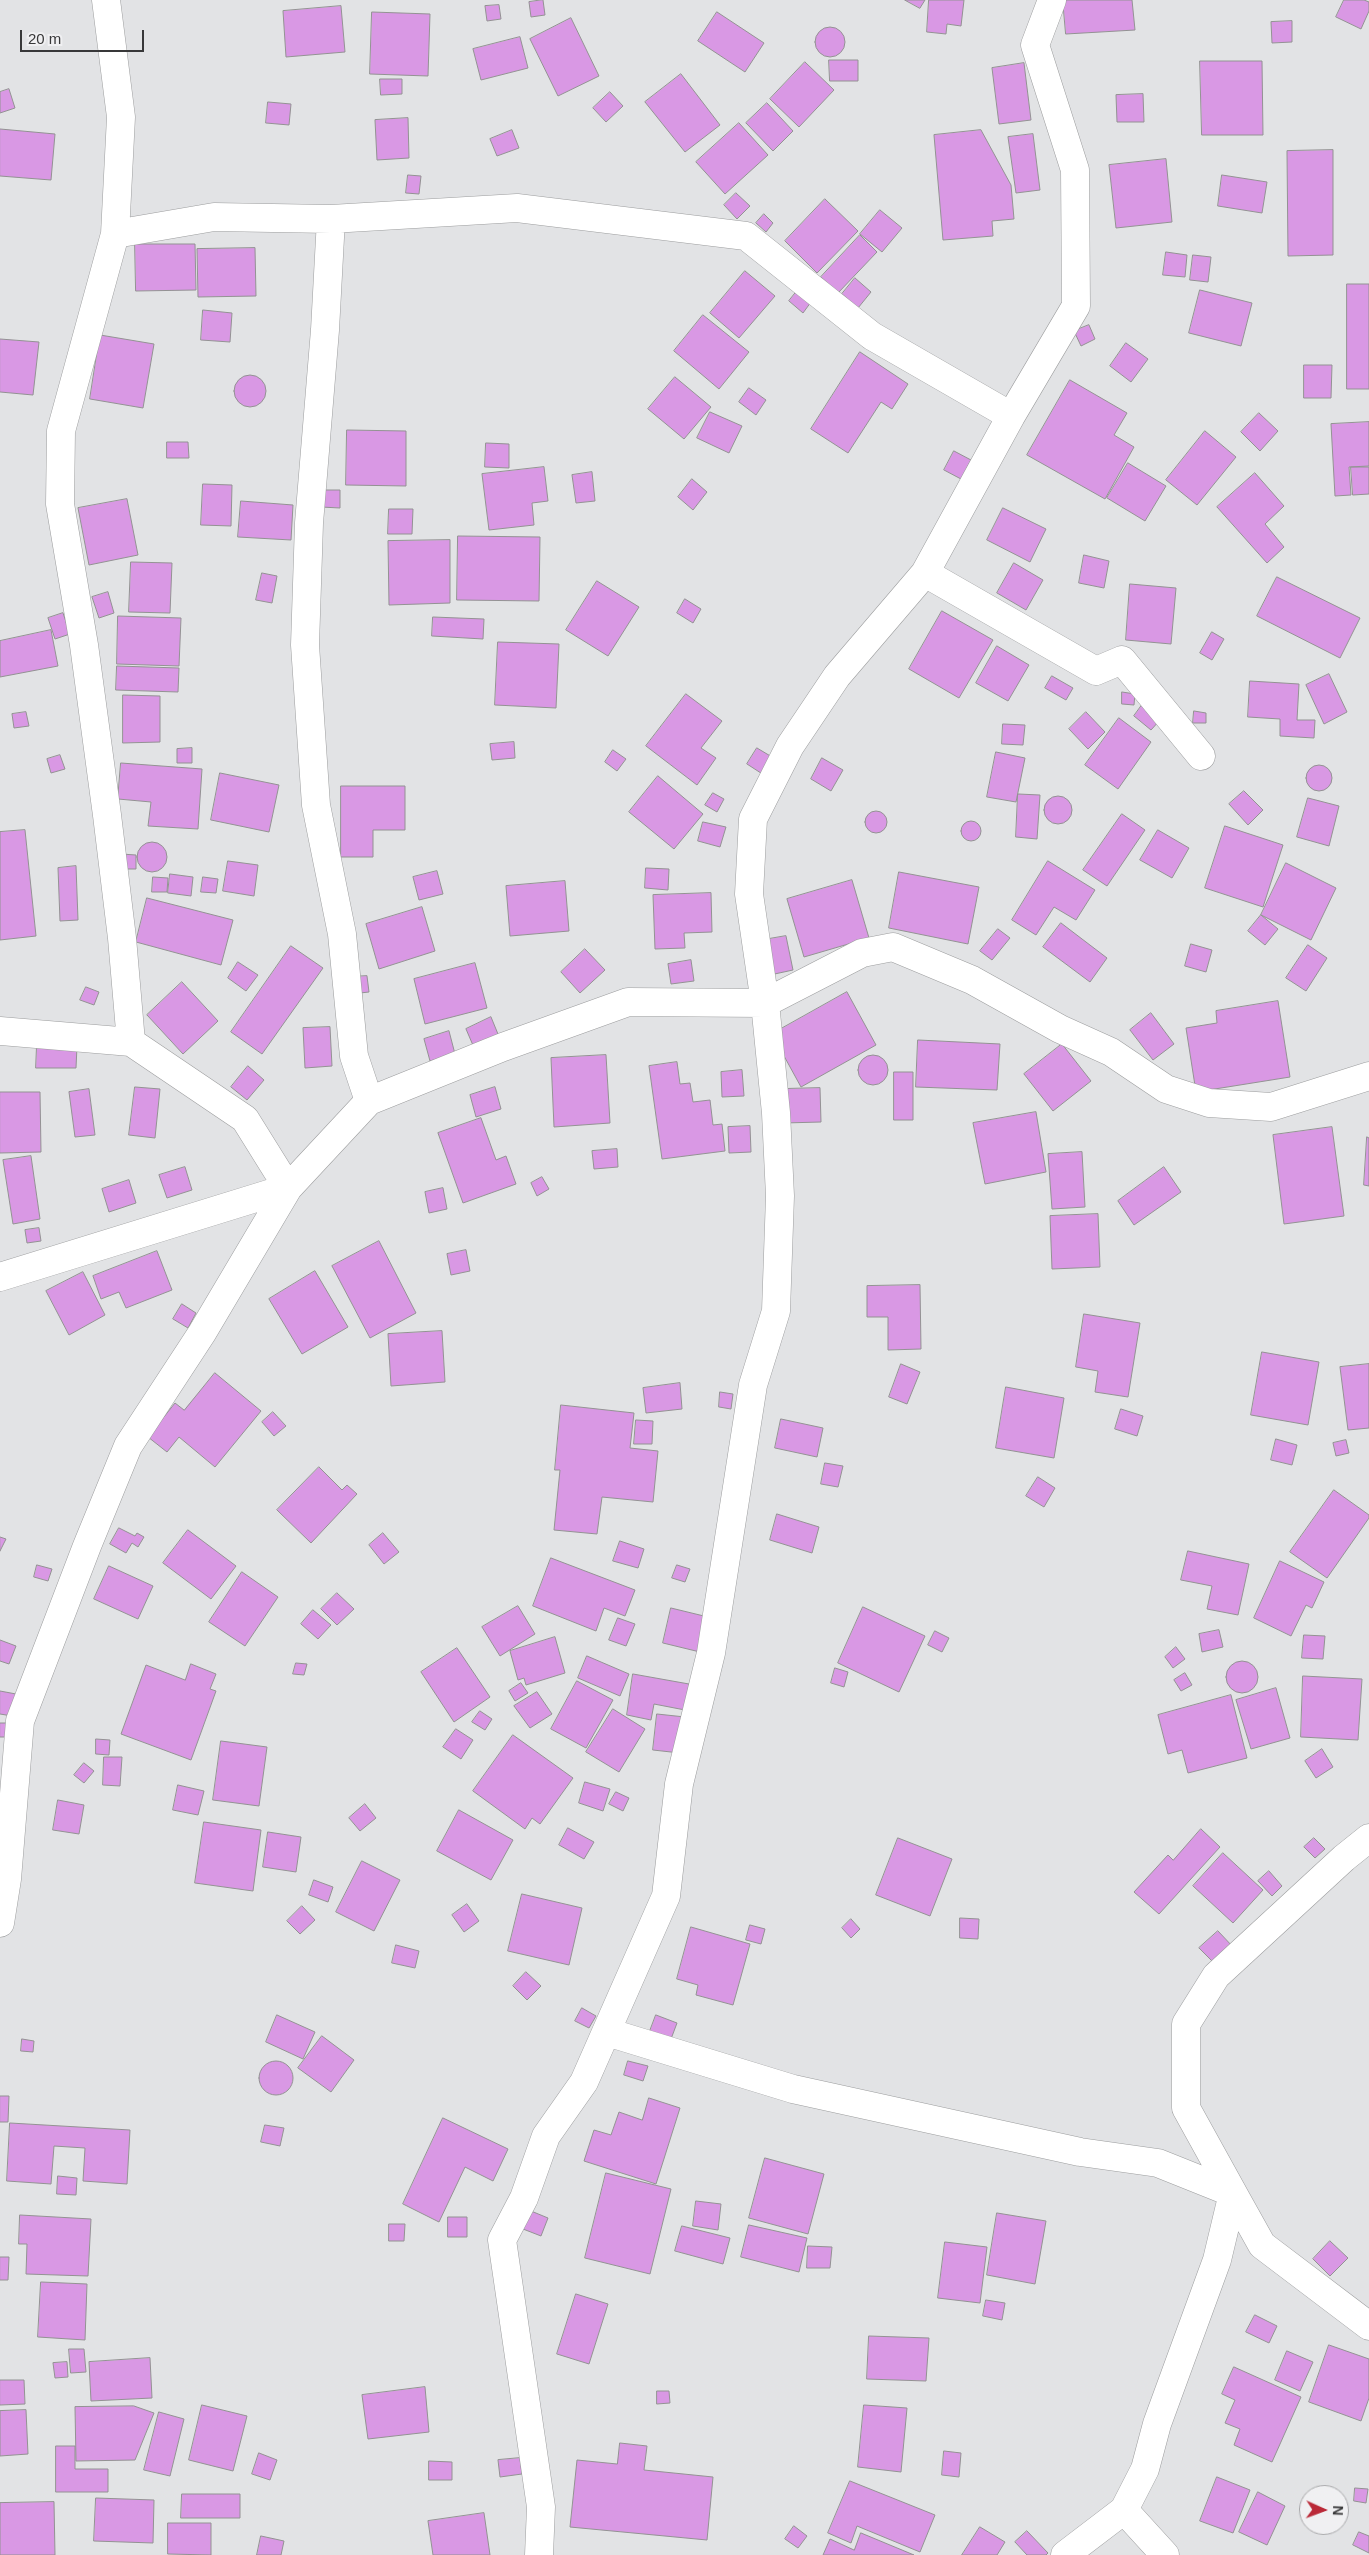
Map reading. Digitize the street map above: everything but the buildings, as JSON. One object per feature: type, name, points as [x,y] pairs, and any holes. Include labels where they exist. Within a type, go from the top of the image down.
[{"type":"street","points":[[106,0],[121,117],[115,234],[61,431],[60,504],[84,645],[107,815],[122,938],[131,1042]]},
{"type":"street","points":[[539,2555],[541,2507],[502,2240],[524,2198],[546,2136],[584,2082],[666,1896],[679,1784],[711,1653],[753,1385],[776,1311],[780,1196],[776,1113],[765,1003],[749,894],[753,819],[790,746],[837,676],[925,572],[1011,416],[1076,306],[1075,170],[1035,45],[1052,0]]},
{"type":"street","points":[[115,234],[214,217],[330,220],[517,208],[746,236],[872,336],[1011,416]]},
{"type":"street","points":[[330,220],[325,330],[309,523],[305,645],[316,806],[342,934],[354,1056],[369,1101]]},
{"type":"street","points":[[925,572],[1096,671],[1122,660],[1201,756]]},
{"type":"street","points":[[0,1923],[7,1879],[20,1721],[128,1446],[202,1332],[288,1188],[369,1101],[503,1047],[628,1002],[765,1003],[862,953],[893,947],[972,980],[1060,1030],[1110,1052],[1166,1089],[1209,1103],[1271,1107],[1369,1076]]},
{"type":"street","points":[[0,1031],[131,1042],[245,1119],[288,1188]]},
{"type":"street","points":[[0,1277],[288,1188]]},
{"type":"street","points":[[1369,1838],[1344,1858],[1216,1976],[1186,2024],[1186,2108],[1262,2244],[1369,2326]]},
{"type":"street","points":[[607,2032],[793,2089],[1080,2152],[1158,2163],[1233,2193]]},
{"type":"street","points":[[1065,2555],[1124,2510],[1145,2469],[1157,2424],[1217,2260],[1233,2193]]},
{"type":"street","points":[[1124,2510],[1165,2555]]}]
